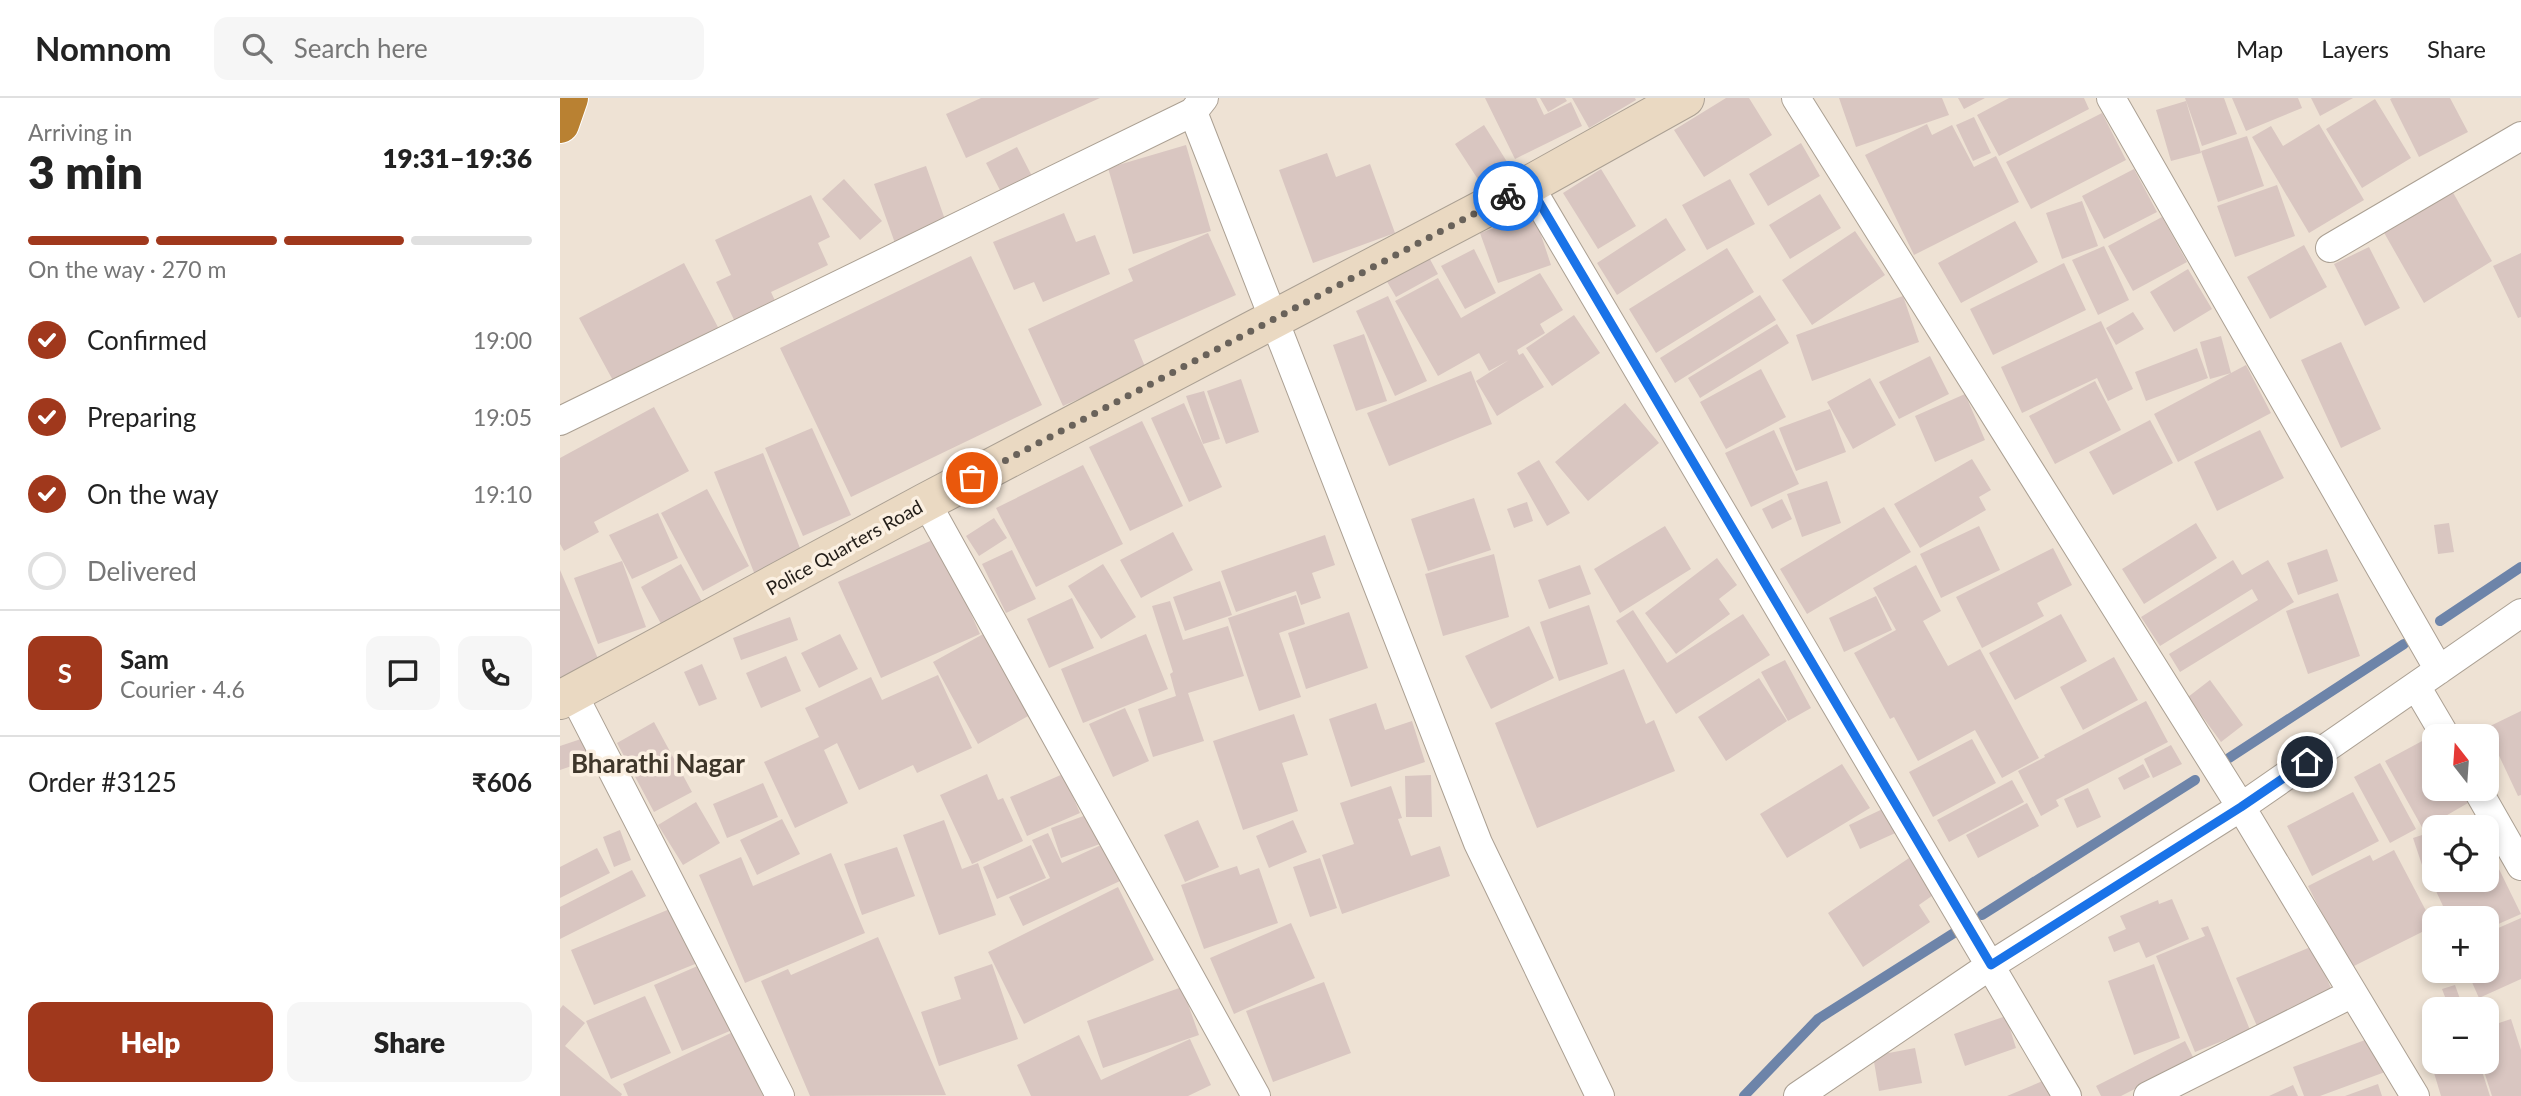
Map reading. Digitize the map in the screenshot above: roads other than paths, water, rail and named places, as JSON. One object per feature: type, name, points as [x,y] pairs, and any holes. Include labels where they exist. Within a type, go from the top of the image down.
[{"type":"highway","points":[[560,124],[569,98]]},
{"type":"street","name":"Police Quarters Road","points":[[567,697],[926,502],[1529,185],[1685,98]]},
{"type":"street","points":[[1796,98],[2241,807],[2415,1096]]},
{"type":"street","points":[[2111,98],[2428,678],[2442,724]]},
{"type":"street","points":[[560,421],[1199,105],[1273,319],[1478,843],[1600,1096]]},
{"type":"street","points":[[2330,248],[2521,136]]},
{"type":"street","points":[[1529,185],[2067,1096]]},
{"type":"street","points":[[926,502],[1256,1096]]},
{"type":"street","points":[[1798,1096],[1991,965],[2241,807],[2521,613]]},
{"type":"street","points":[[567,697],[780,1096]]},
{"type":"street","points":[[2484,802],[2521,866]]},
{"type":"street","points":[[2148,1096],[2353,993]]},
{"type":"waterway","points":[[2440,621],[2521,567]]},
{"type":"waterway","points":[[2229,758],[2404,644]]},
{"type":"waterway","points":[[1982,915],[2195,780]]},
{"type":"waterway","points":[[1744,1096],[1818,1019],[1954,933]]},
{"type":"district","name":"Bharathi Nagar","points":[[658,763]]}]
